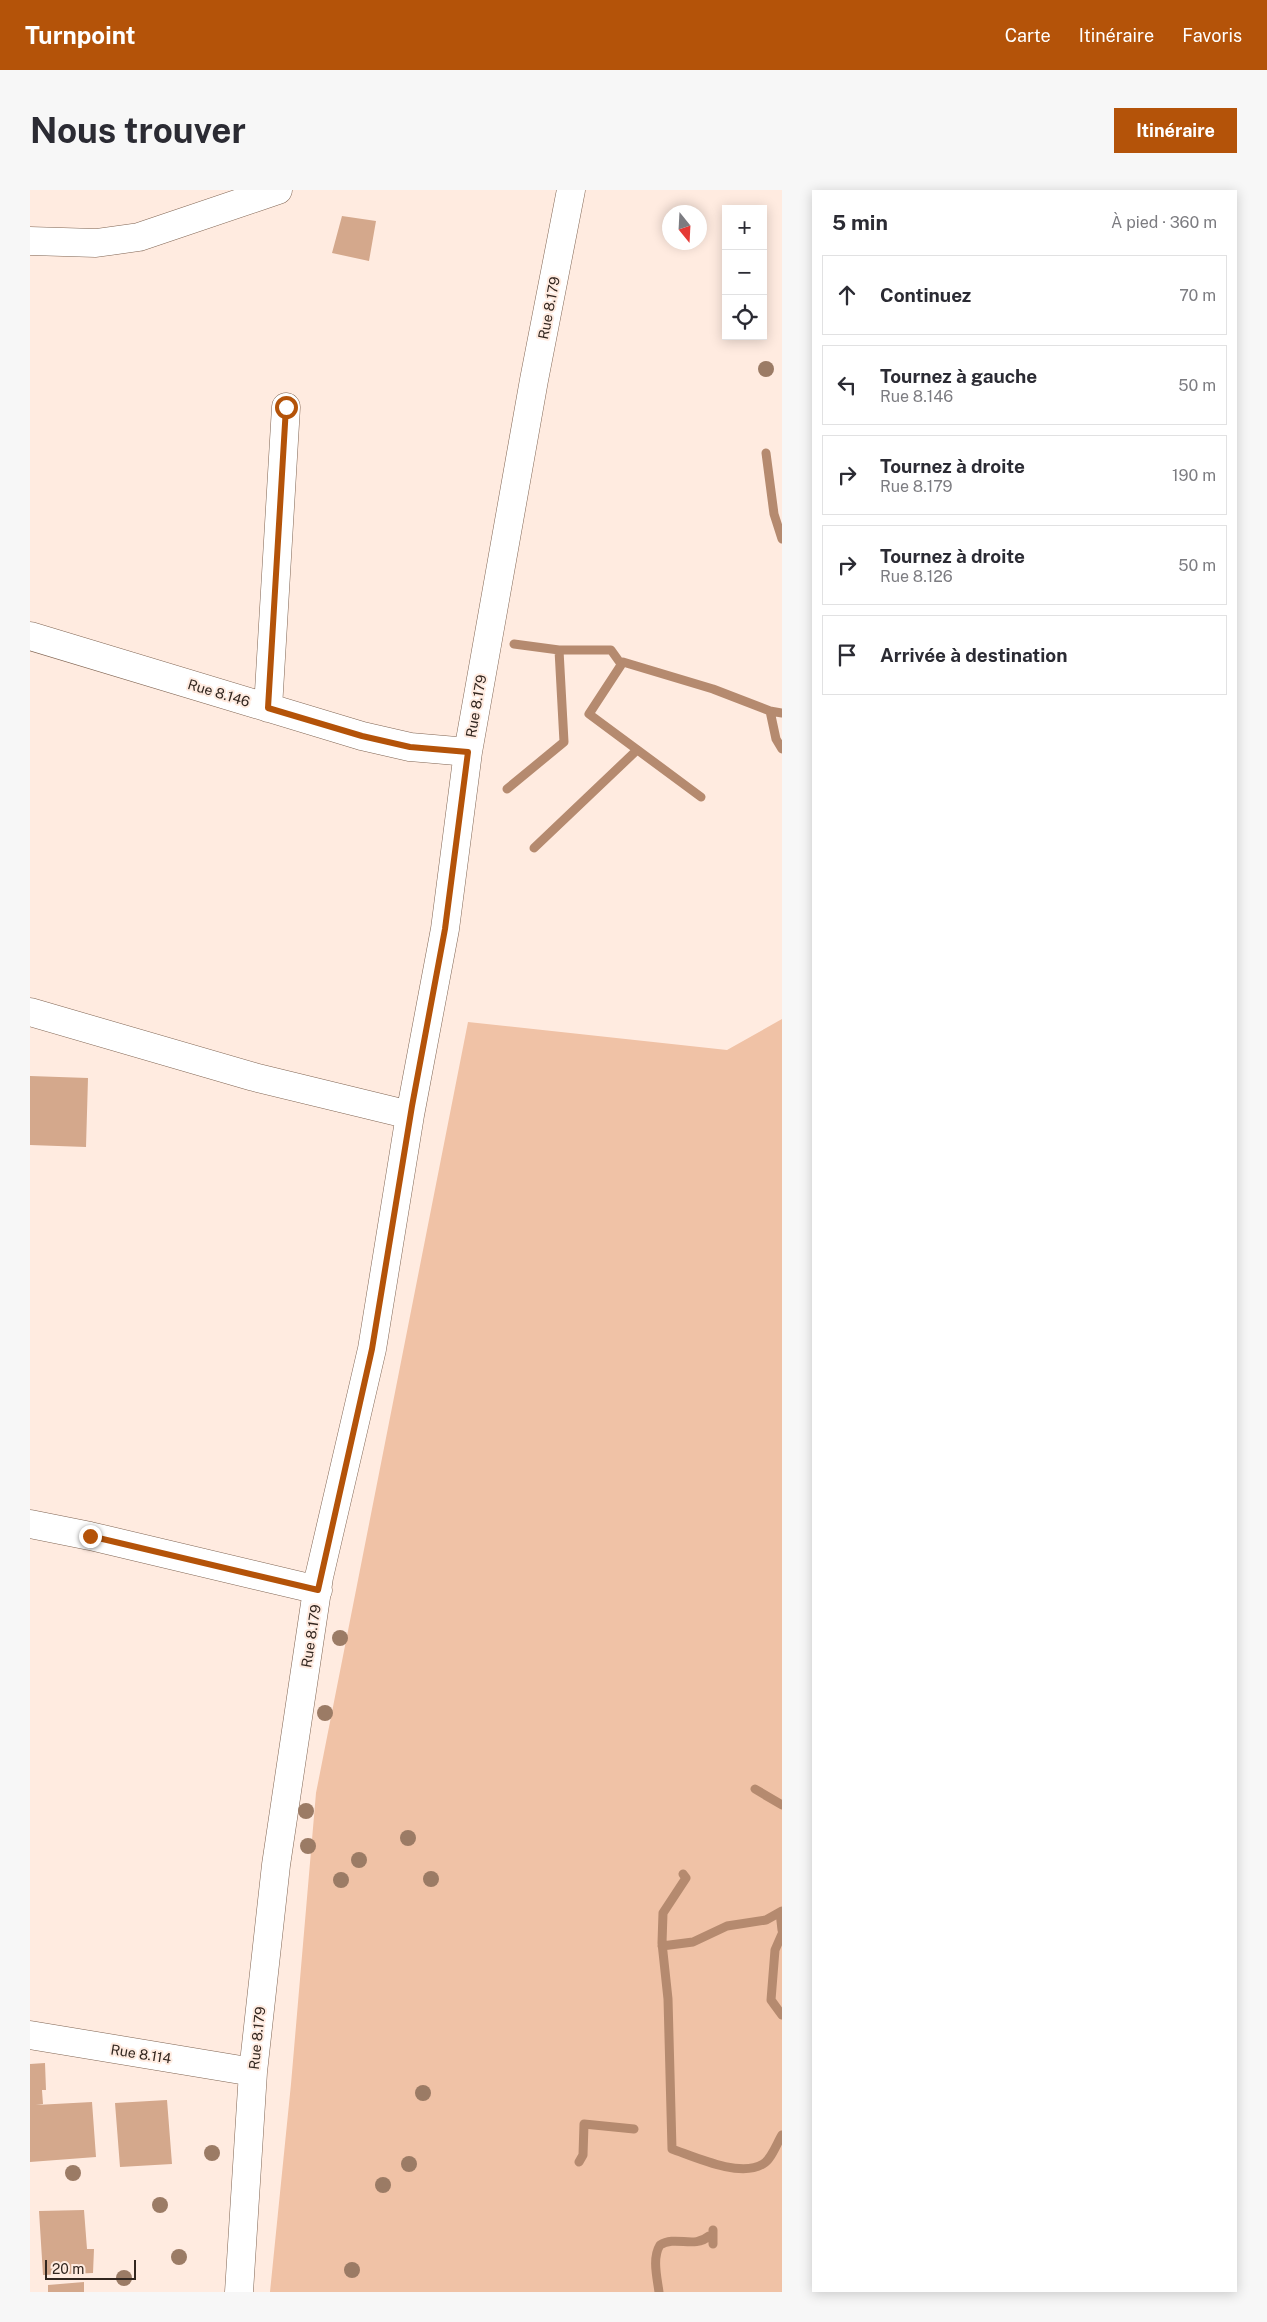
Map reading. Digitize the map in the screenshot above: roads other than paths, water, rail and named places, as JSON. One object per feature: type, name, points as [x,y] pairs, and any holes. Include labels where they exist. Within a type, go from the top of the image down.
[{"type":"street","points":[[30,241],[96,244],[140,237],[278,190]]},
{"type":"street","name":"Rue 8.179","points":[[240,2292],[252,2072],[276,1865],[318,1590],[372,1349],[410,1115],[445,929],[468,752],[534,380],[571,190]]},
{"type":"street","points":[[268,708],[286,407]]},
{"type":"street","name":"Rue 8.146","points":[[30,636],[362,736],[410,747],[468,752]]},
{"type":"street","points":[[30,1012],[254,1077],[410,1115]]},
{"type":"street","points":[[30,1524],[90,1536],[318,1590]]},
{"type":"street","name":"Rue 8.114","points":[[30,2035],[252,2072]]},
{"type":"waterway","points":[[766,453],[774,514],[782,539]]},
{"type":"waterway","points":[[514,644],[559,650],[611,650],[621,664]]},
{"type":"waterway","points":[[507,789],[564,742],[559,650]]},
{"type":"waterway","points":[[701,797],[589,714],[623,662],[713,689],[770,711],[782,713]]},
{"type":"waterway","points":[[770,711],[776,739],[782,749]]},
{"type":"waterway","points":[[534,848],[637,750]]},
{"type":"waterway","points":[[755,1789],[782,1805]]},
{"type":"waterway","points":[[683,1874],[686,1878],[663,1913],[662,1943],[668,1999],[672,2149],[730,2168],[753,2168],[769,2159],[782,2135]]},
{"type":"waterway","points":[[662,1946],[693,1942],[727,1926],[766,1920],[782,1911]]},
{"type":"waterway","points":[[780,1912],[782,1930]]},
{"type":"waterway","points":[[782,1934],[775,1950],[771,2000],[782,2015]]},
{"type":"waterway","points":[[579,2162],[583,2155],[584,2124],[634,2129]]},
{"type":"waterway","points":[[713,2230],[713,2244]]},
{"type":"waterway","points":[[659,2292],[656,2256],[660,2245],[672,2241],[691,2242],[703,2240],[709,2236]]}]
